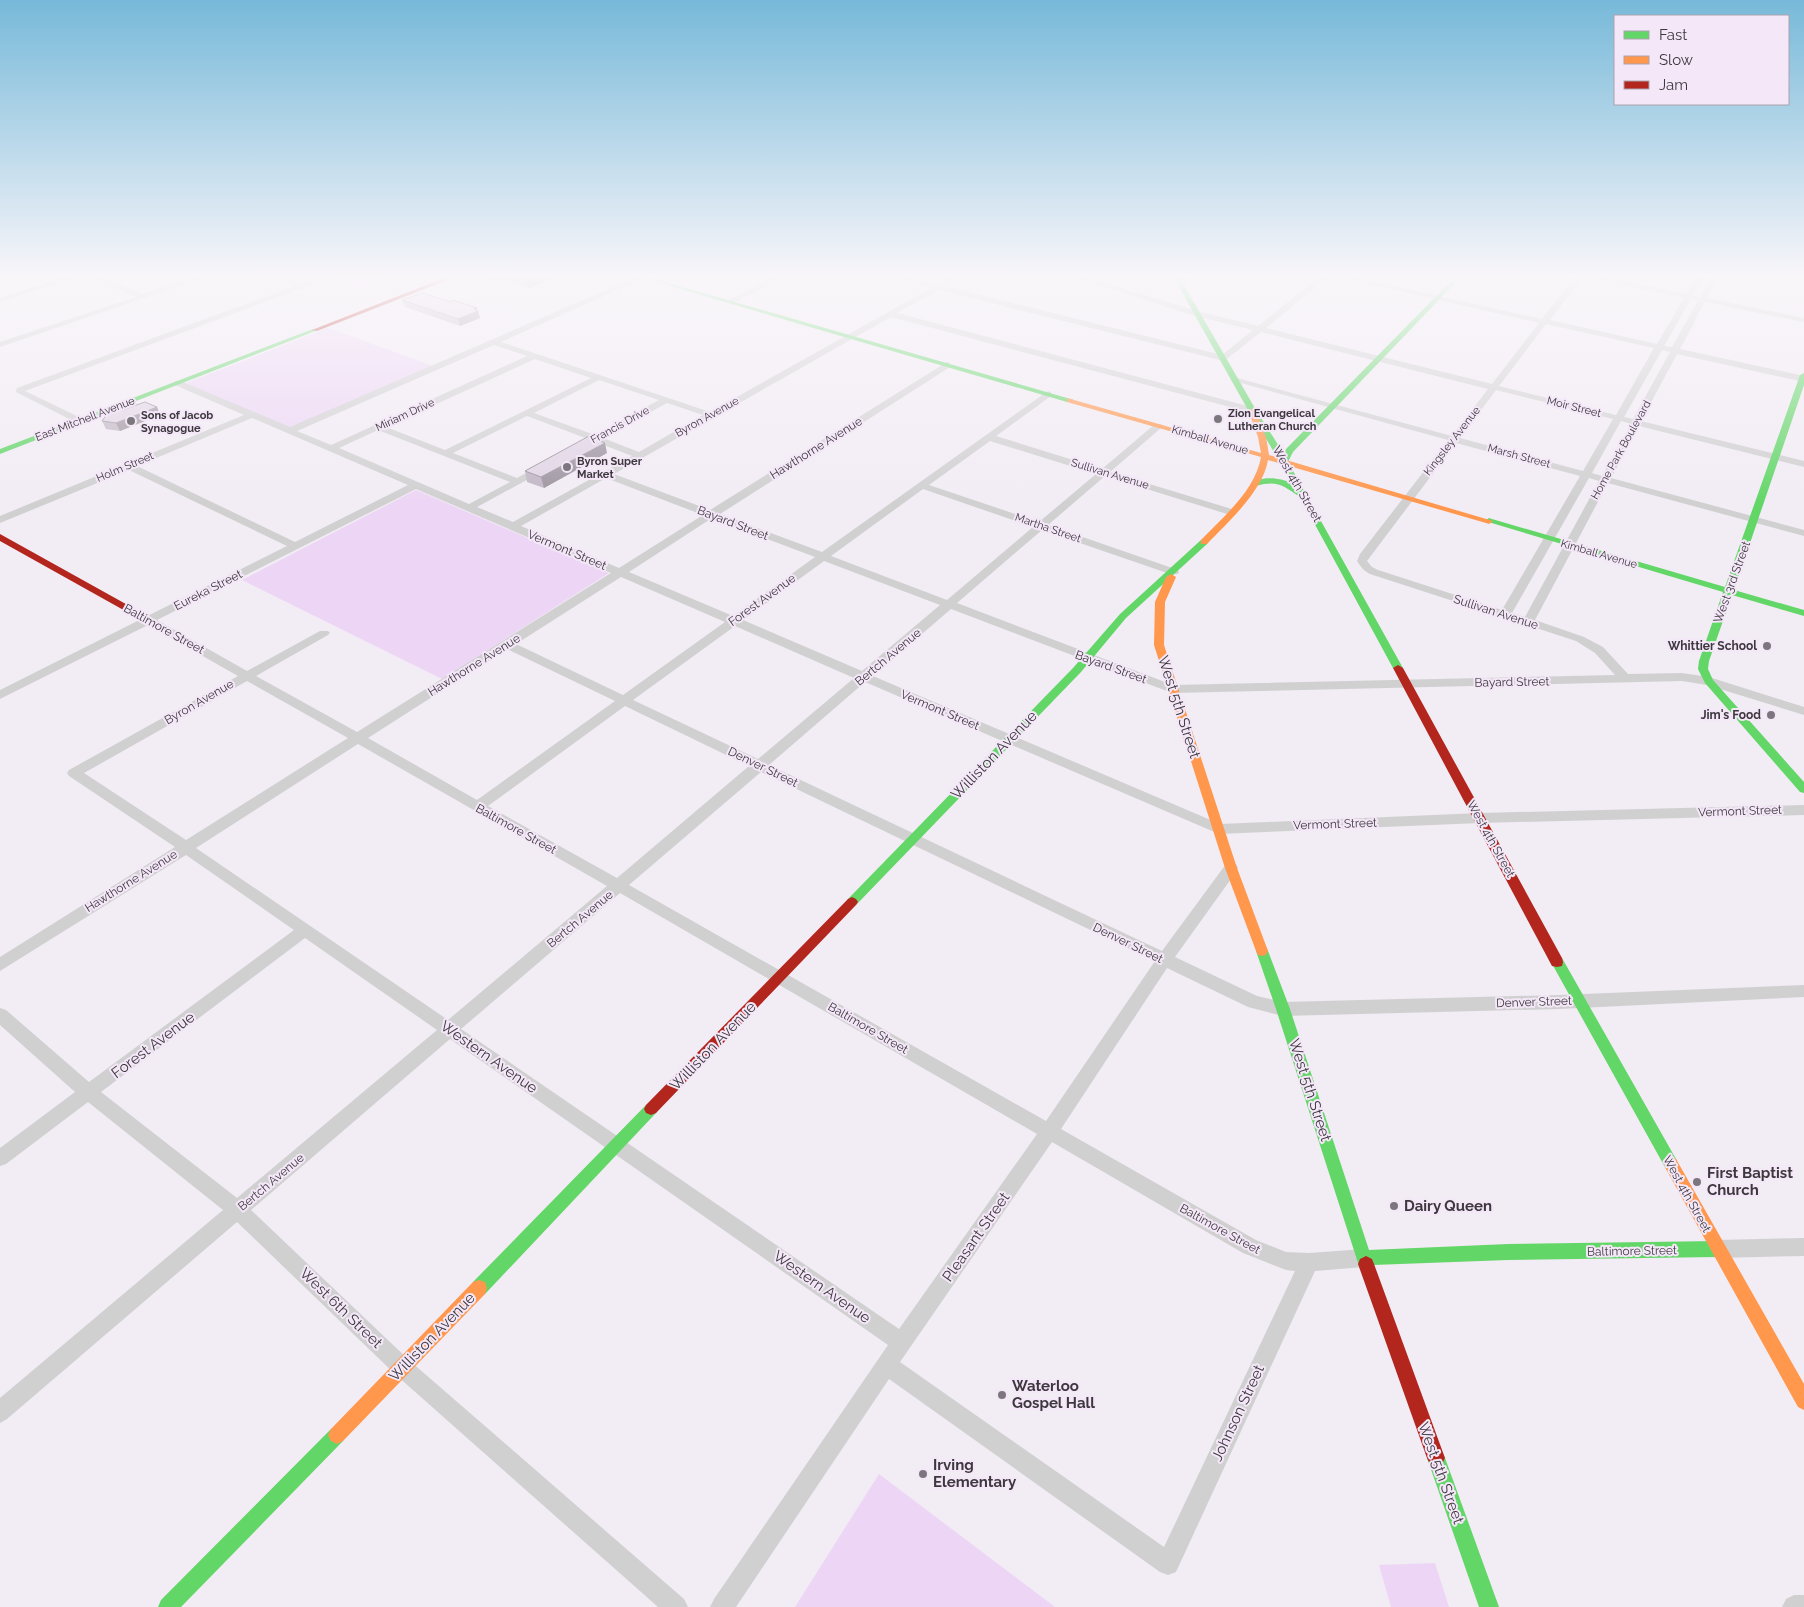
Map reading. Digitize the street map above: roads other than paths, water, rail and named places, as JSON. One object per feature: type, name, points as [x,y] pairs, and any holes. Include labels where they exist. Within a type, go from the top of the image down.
[{"type":"main road","name":"East Mitchell Avenue","points":[[0,452],[256,353]]},
{"type":"main road","name":"Kimball Avenue","points":[[905,353],[1285,461],[1804,613]]},
{"type":"main road","name":"West 4th Street","points":[[1221,353],[1234,380],[1285,461],[1579,1001],[1804,1402]]},
{"type":"main road","points":[[1285,461],[1289,451],[1386,353]]},
{"type":"main road","name":"West 3rd Street","points":[[1709,680],[1703,669],[1704,661],[1730,592],[1804,378]]},
{"type":"main road","points":[[1252,410],[1265,456],[1255,484]]},
{"type":"main road","points":[[1210,440],[1249,444],[1257,440],[1259,431]]},
{"type":"main road","points":[[1255,484],[1269,479],[1283,481],[1290,484],[1305,498]]},
{"type":"main road","name":"Williston Avenue","points":[[168,1607],[403,1368],[616,1145],[1077,670],[1092,649],[1154,587],[1174,572],[1255,484]]},
{"type":"main road","name":"Baltimore Street","points":[[0,537],[148,620]]},
{"type":"main road","name":"West 5th Street","points":[[1174,572],[1164,589],[1158,617],[1159,645],[1172,690],[1231,868],[1283,1008],[1364,1258],[1489,1607]]},
{"type":"main road","points":[[1709,680],[1804,789]]},
{"type":"main road","name":"Baltimore Street","points":[[1364,1258],[1508,1252],[1718,1249]]},
{"type":"street","points":[[80,421],[20,392],[23,388],[121,353]]},
{"type":"street","points":[[290,431],[469,353]]},
{"type":"street","points":[[525,353],[711,415]]},
{"type":"street","name":"Byron Avenue","points":[[512,527],[821,353]]},
{"type":"street","points":[[1037,353],[1252,410]]},
{"type":"street","points":[[1204,353],[1224,358],[1230,353]]},
{"type":"street","name":"Moir Street","points":[[1356,353],[1804,464]]},
{"type":"street","name":"Kingsley Avenue","points":[[1364,556],[1520,353]]},
{"type":"street","name":"Home Park Boulevard","points":[[1505,615],[1656,353]]},
{"type":"street","name":"Home Park Boulevard","points":[[1528,622],[1674,353]]},
{"type":"street","points":[[1685,353],[1804,378]]},
{"type":"street","name":"Miriam Drive","points":[[330,448],[534,356]]},
{"type":"street","name":"Hawthorne Avenue","points":[[0,965],[947,365]]},
{"type":"street","points":[[446,453],[599,378]]},
{"type":"street","name":"Marsh Street","points":[[1234,380],[1804,533]]},
{"type":"street","name":"Vermont Street","points":[[178,383],[1219,829],[1480,818],[1804,810]]},
{"type":"street","name":"Forest Avenue","points":[[477,807],[1048,394]]},
{"type":"street","name":"Francis Drive","points":[[569,453],[666,400]]},
{"type":"street","points":[[527,413],[640,455]]},
{"type":"street","name":"Holm Street","points":[[0,520],[251,414]]},
{"type":"street","name":"Bertch Avenue","points":[[0,1412],[1158,426]]},
{"type":"street","points":[[378,427],[517,481]]},
{"type":"street","name":"Sullivan Avenue","points":[[988,437],[1231,512]]},
{"type":"street","points":[[468,508],[552,462]]},
{"type":"street","points":[[129,466],[295,546]]},
{"type":"street","name":"Bayard Street","points":[[605,474],[1172,690],[1682,677],[1709,680]]},
{"type":"street","name":"Eureka Street","points":[[0,695],[416,485]]},
{"type":"street","name":"Martha Street","points":[[921,485],[1174,572]]},
{"type":"street","name":"Sullivan Avenue","points":[[1364,556],[1362,561],[1364,565],[1374,572],[1591,644],[1625,679]]},
{"type":"street","name":"Baltimore Street","points":[[148,620],[780,977],[1250,1248],[1286,1261],[1309,1262],[1364,1258]]},
{"type":"street","name":"Byron Avenue","points":[[74,773],[324,633]]},
{"type":"street","name":"Denver Street","points":[[506,644],[1254,1002],[1283,1008],[1579,1001],[1804,991]]},
{"type":"street","points":[[1709,680],[1804,711]]},
{"type":"street","name":"Western Avenue","points":[[74,773],[186,847],[902,1343]]},
{"type":"street","name":"Pleasant Street","points":[[722,1607],[902,1343],[1050,1132],[1164,960],[1231,868]]},
{"type":"street","name":"Forest Avenue","points":[[0,1158],[305,930]]},
{"type":"street","name":"West 6th Street","points":[[0,1015],[89,1093],[238,1210],[403,1368],[676,1607]]},
{"type":"street","name":"Baltimore Street","points":[[1718,1249],[1804,1247]]},
{"type":"street","name":"Johnson Street","points":[[887,1365],[1168,1564],[1309,1262]]},
{"type":"street","points":[[1794,1607],[1804,1606]]},
{"type":"place","name":"Zion Evangelical Lutheran Church","points":[[1218,419]]},
{"type":"place","name":"Sons of Jacob Synagogue","points":[[131,421]]},
{"type":"place","name":"Byron Super Market","points":[[567,467]]},
{"type":"place","name":"Whittier School","points":[[1767,646]]},
{"type":"place","name":"Jim's Food","points":[[1771,715]]},
{"type":"place","name":"First Baptist Church","points":[[1697,1182]]},
{"type":"place","name":"Dairy Queen","points":[[1394,1206]]},
{"type":"place","name":"Waterloo Gospel Hall","points":[[1002,1395]]},
{"type":"place","name":"Irving Elementary","points":[[923,1474]]}]
